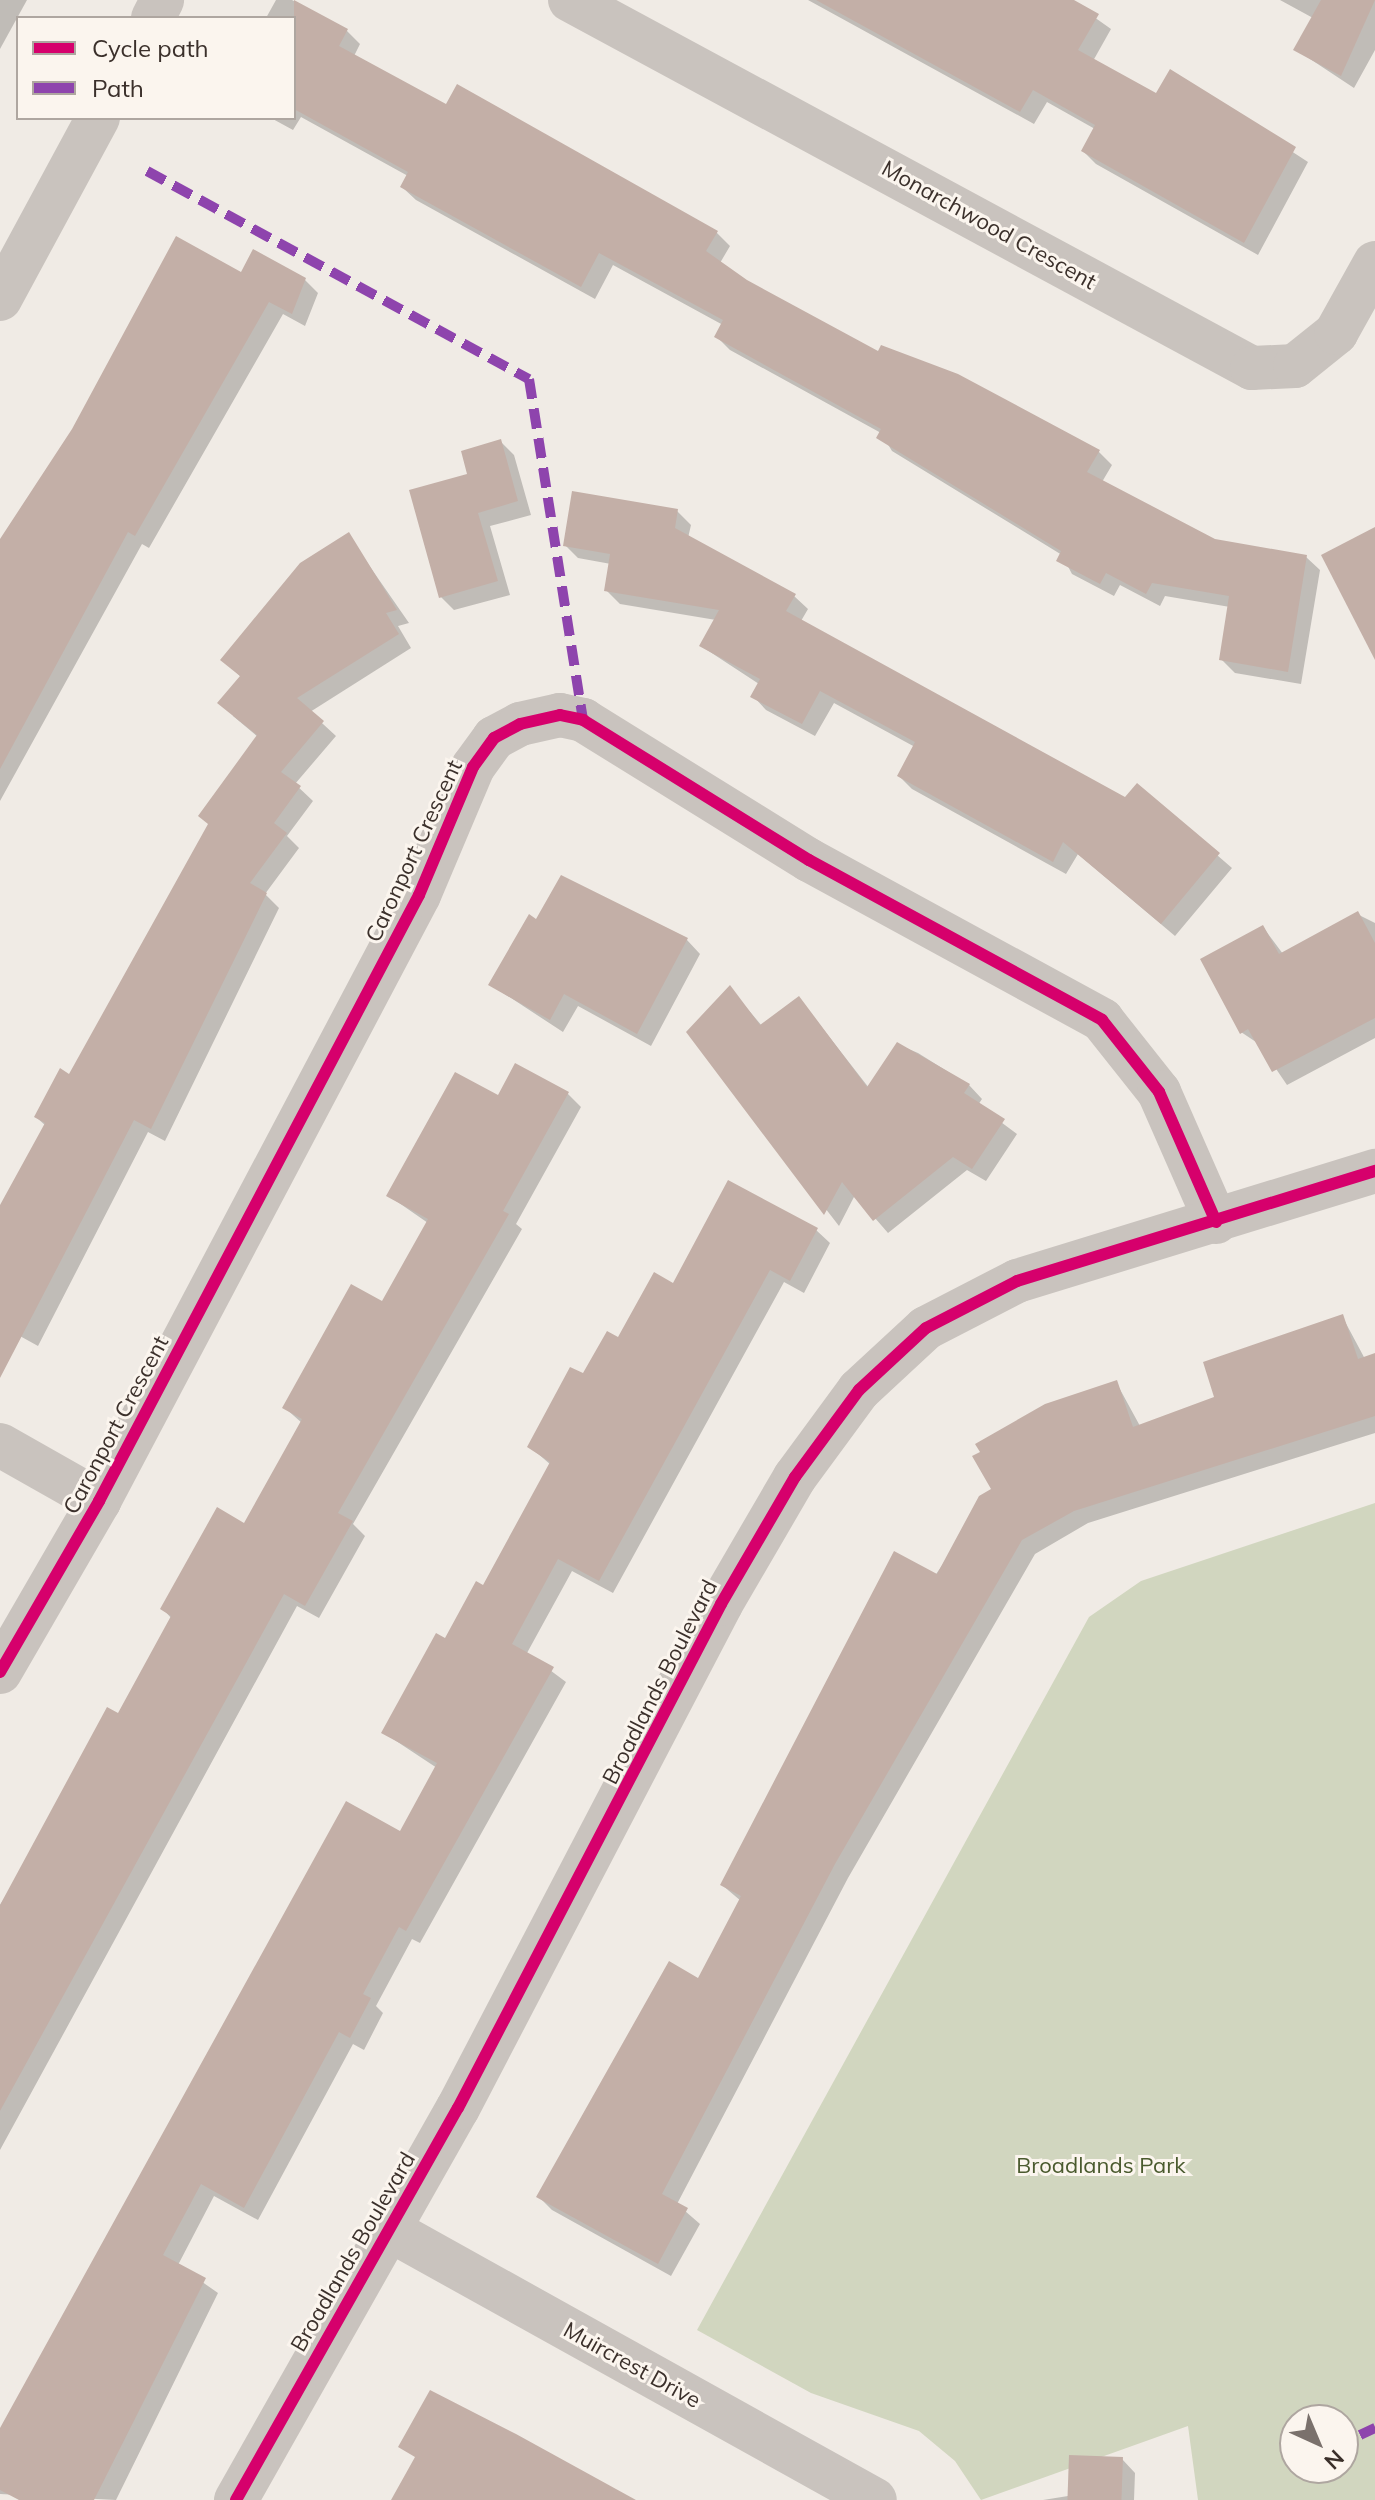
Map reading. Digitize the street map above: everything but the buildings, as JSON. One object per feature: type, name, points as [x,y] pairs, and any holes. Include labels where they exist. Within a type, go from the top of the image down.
[{"type":"street","name":"Monarchwood Crescent","points":[[570,0],[1252,368],[1295,366],[1336,333],[1375,263]]},
{"type":"street","points":[[0,299],[97,120]]},
{"type":"street","name":"Caronport Crescent","points":[[0,1672],[99,1501],[419,895],[473,767],[494,738],[520,724],[560,715],[583,720],[809,860],[1102,1020],[1159,1092],[1216,1222]]},
{"type":"street","name":"Broadlands Boulevard","points":[[236,2500],[388,2229],[721,1604],[795,1477],[859,1390],[956,1309],[1017,1281],[1375,1171]]},
{"type":"street","points":[[0,1445],[99,1501]]},
{"type":"street","name":"Muircrest Drive","points":[[388,2229],[875,2500]]},
{"type":"green space","name":"Broadlands Park","points":[[1375,1503],[1375,2500],[1198,2500],[1188,2426],[981,2500],[955,2461],[919,2431],[811,2393],[697,2330],[1089,1617],[1141,1581]]},
{"type":"marked path","points":[[147,171],[529,379],[583,720]]},
{"type":"marked path","points":[[1360,2435],[1375,2428]]},
{"type":"cycle path","points":[[0,1672],[99,1501],[419,895],[473,767],[494,738],[520,724],[560,715],[583,720],[809,860],[1102,1020],[1159,1092],[1216,1222]]},
{"type":"cycle path","points":[[236,2500],[458,2108],[721,1604],[795,1477],[859,1390],[926,1328],[1017,1281],[1375,1171]]}]
